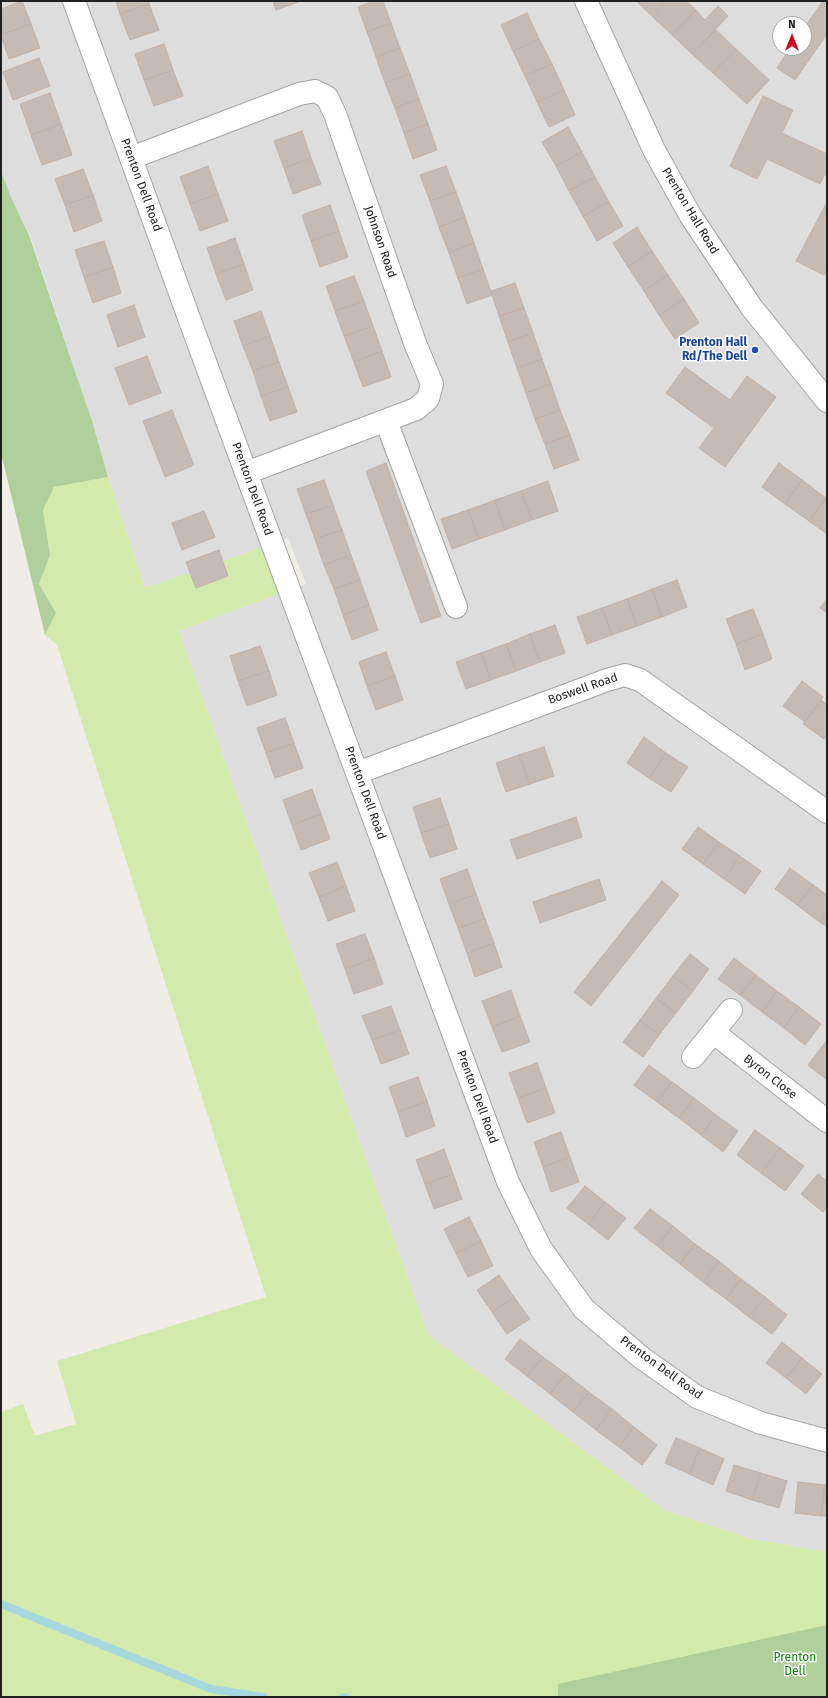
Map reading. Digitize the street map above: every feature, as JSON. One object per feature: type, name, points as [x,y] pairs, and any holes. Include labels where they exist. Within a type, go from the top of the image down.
[{"type":"street","name":"Prenton Dell Road","points":[[74,1],[246,473],[508,1182],[541,1248],[584,1309],[642,1358],[697,1397],[761,1423],[827,1441]]},
{"type":"street","name":"Prenton Hall Road","points":[[586,1],[654,150],[690,215],[752,308],[827,401]]},
{"type":"street","name":"Johnson Road","points":[[131,158],[299,94],[315,91],[327,97],[335,114],[432,384],[428,399],[416,409],[246,473]]},
{"type":"street","points":[[386,421],[456,607]]},
{"type":"street","name":"Boswell Road","points":[[357,773],[607,680],[625,675],[640,680],[827,812]]},
{"type":"street","points":[[693,1057],[731,1010]]},
{"type":"street","name":"Byron Close","points":[[713,1032],[827,1121]]},
{"type":"shaded area","points":[[1,1],[827,1],[827,1552],[751,1539],[666,1511],[428,1335],[179,631],[306,584],[288,538],[145,588],[108,477],[93,424],[30,235],[11,197],[1,171]]},
{"type":"green space","points":[[1,171],[11,197],[29,235],[93,424],[108,477],[54,487],[43,510],[50,555],[39,584],[56,613],[45,635],[1,453]]},
{"type":"green space","points":[[108,477],[145,588],[268,545],[284,592],[179,631],[428,1335],[666,1511],[751,1539],[827,1552],[827,1697],[1,1697],[1,1412],[23,1404],[35,1436],[76,1424],[57,1361],[266,1297],[57,645],[45,635],[56,613],[39,584],[50,555],[43,510],[54,487]]},
{"type":"green space","name":"Prenton Dell","points":[[827,1625],[827,1697],[558,1697],[558,1684]]},
{"type":"building","points":[[22,1],[31,24],[1,35],[1,9]]},
{"type":"building","points":[[116,1],[148,1],[149,4],[120,14]]},
{"type":"building","points":[[273,1],[301,1],[276,10]]},
{"type":"building","points":[[373,1],[383,1],[391,23],[367,32],[358,7]]},
{"type":"building","points":[[636,1],[667,1],[652,16]]},
{"type":"building","points":[[667,1],[686,1],[696,10],[672,35],[652,16]]},
{"type":"building","points":[[823,1],[827,2],[827,34],[812,56],[812,17]]},
{"type":"building","points":[[149,4],[159,30],[130,40],[120,14]]},
{"type":"building","points":[[718,6],[728,16],[692,54],[672,35],[696,10],[705,20]]},
{"type":"building","points":[[527,13],[539,39],[513,51],[501,25]]},
{"type":"building","points":[[391,23],[400,48],[376,57],[367,32]]},
{"type":"building","points":[[31,24],[40,48],[9,59],[1,35]]},
{"type":"building","points":[[716,30],[736,49],[713,73],[692,54]]},
{"type":"building","points":[[539,39],[552,64],[525,76],[513,51]]},
{"type":"building","points":[[164,44],[173,70],[144,80],[135,54]]},
{"type":"building","points":[[400,48],[410,74],[385,83],[376,57]]},
{"type":"building","points":[[736,49],[769,80],[747,104],[713,73]]},
{"type":"building","points":[[785,56],[812,56],[795,80],[777,68]]},
{"type":"building","points":[[39,58],[50,86],[13,100],[3,72]]},
{"type":"building","points":[[552,64],[564,90],[537,102],[525,76]]},
{"type":"building","points":[[173,70],[183,96],[154,106],[144,80]]},
{"type":"building","points":[[410,74],[419,99],[395,108],[385,83]]},
{"type":"building","points":[[564,90],[575,115],[549,127],[537,102]]},
{"type":"building","points":[[50,93],[61,124],[31,135],[20,104]]},
{"type":"building","points":[[763,96],[793,110],[782,133],[827,154],[827,170],[820,184],[767,159],[757,179],[730,166]]},
{"type":"building","points":[[419,99],[428,124],[404,133],[395,108]]},
{"type":"building","points":[[61,124],[72,155],[42,165],[31,135]]},
{"type":"building","points":[[428,124],[437,150],[413,159],[404,133]]},
{"type":"building","points":[[568,127],[582,152],[556,166],[542,142]]},
{"type":"building","points":[[302,131],[311,158],[284,168],[274,141]]},
{"type":"building","points":[[582,152],[595,177],[569,191],[556,166]]},
{"type":"building","points":[[311,158],[321,184],[293,194],[284,168]]},
{"type":"building","points":[[208,166],[218,194],[190,204],[180,177]]},
{"type":"building","points":[[446,166],[456,192],[430,201],[420,175]]},
{"type":"building","points":[[83,169],[93,195],[65,205],[55,179]]},
{"type":"building","points":[[595,177],[609,202],[583,216],[569,191]]},
{"type":"building","points":[[456,192],[465,217],[439,227],[430,201]]},
{"type":"building","points":[[218,194],[228,221],[200,231],[190,204]]},
{"type":"building","points":[[93,195],[102,221],[74,232],[65,205]]},
{"type":"building","points":[[609,202],[623,226],[597,241],[583,216]]},
{"type":"building","points":[[827,202],[827,270],[824,275],[796,261]]},
{"type":"building","points":[[330,205],[339,231],[311,241],[302,215]]},
{"type":"building","points":[[465,217],[474,243],[449,253],[439,227]]},
{"type":"building","points":[[637,227],[652,251],[628,267],[613,243]]},
{"type":"building","points":[[339,231],[348,257],[320,267],[311,241]]},
{"type":"building","points":[[235,238],[244,264],[216,274],[207,248]]},
{"type":"building","points":[[104,241],[113,267],[84,277],[75,250]]},
{"type":"building","points":[[474,243],[483,269],[458,278],[449,253]]},
{"type":"building","points":[[652,251],[668,275],[644,291],[628,267]]},
{"type":"building","points":[[244,264],[253,290],[226,300],[216,274]]},
{"type":"building","points":[[113,267],[121,293],[93,303],[84,277]]},
{"type":"building","points":[[483,269],[492,295],[467,304],[458,278]]},
{"type":"building","points":[[668,275],[684,299],[659,315],[644,291]]},
{"type":"building","points":[[354,276],[364,301],[335,311],[326,286]]},
{"type":"building","points":[[515,283],[524,308],[499,316],[491,291]]},
{"type":"building","points":[[684,299],[699,323],[675,339],[659,315]]},
{"type":"building","points":[[364,301],[373,326],[344,336],[335,311]]},
{"type":"building","points":[[134,305],[145,337],[118,347],[107,315]]},
{"type":"building","points":[[524,308],[533,333],[508,342],[499,316]]},
{"type":"building","points":[[261,311],[270,336],[243,346],[234,321]]},
{"type":"building","points":[[373,326],[382,351],[354,362],[344,336]]},
{"type":"building","points":[[533,333],[542,359],[517,368],[508,342]]},
{"type":"building","points":[[270,336],[279,362],[253,371],[243,346]]},
{"type":"building","points":[[382,351],[391,377],[363,387],[354,362]]},
{"type":"building","points":[[147,356],[161,393],[129,405],[115,368]]},
{"type":"building","points":[[542,359],[551,384],[526,393],[517,368]]},
{"type":"building","points":[[279,362],[288,387],[261,396],[253,371]]},
{"type":"building","points":[[685,367],[730,400],[747,376],[776,397],[725,467],[699,448],[714,428],[666,393]]},
{"type":"building","points":[[551,384],[560,410],[535,419],[526,393]]},
{"type":"building","points":[[288,387],[297,412],[270,421],[261,396]]},
{"type":"building","points":[[172,410],[194,465],[165,477],[143,421]]},
{"type":"building","points":[[560,410],[570,435],[545,444],[535,419]]},
{"type":"building","points":[[570,435],[579,460],[554,469],[545,444]]},
{"type":"building","points":[[386,463],[441,616],[421,623],[366,471]]},
{"type":"building","points":[[779,463],[802,480],[785,504],[762,487]]},
{"type":"building","points":[[324,480],[333,505],[306,514],[297,489]]},
{"type":"building","points":[[802,480],[826,498],[809,521],[785,504]]},
{"type":"building","points":[[548,481],[558,511],[532,520],[521,491]]},
{"type":"building","points":[[521,491],[532,520],[505,530],[495,500]]},
{"type":"building","points":[[827,498],[827,534],[809,521]]},
{"type":"building","points":[[495,500],[505,530],[479,539],[468,510]]},
{"type":"building","points":[[333,505],[342,530],[315,539],[306,514]]},
{"type":"building","points":[[468,510],[479,539],[452,549],[441,519]]},
{"type":"building","points":[[204,511],[215,537],[182,550],[172,523]]},
{"type":"building","points":[[342,530],[351,555],[324,565],[315,539]]},
{"type":"building","points":[[219,550],[228,576],[196,588],[186,562]]},
{"type":"building","points":[[351,555],[360,580],[334,589],[324,565]]},
{"type":"building","points":[[360,580],[369,605],[343,615],[334,589]]},
{"type":"building","points":[[677,580],[687,607],[662,617],[652,589]]},
{"type":"building","points":[[652,589],[662,617],[637,626],[627,599]]},
{"type":"building","points":[[627,599],[637,626],[612,635],[602,608]]},
{"type":"building","points":[[827,599],[827,613],[820,608]]},
{"type":"building","points":[[369,605],[378,630],[352,640],[343,615]]},
{"type":"building","points":[[602,608],[612,635],[587,644],[577,617]]},
{"type":"building","points":[[753,609],[763,634],[736,644],[726,619]]},
{"type":"building","points":[[555,625],[565,653],[540,662],[530,634]]},
{"type":"building","points":[[530,634],[540,662],[516,671],[506,644]]},
{"type":"building","points":[[763,634],[772,659],[745,670],[736,644]]},
{"type":"building","points":[[506,644],[516,671],[491,680],[481,653]]},
{"type":"building","points":[[260,646],[269,671],[238,681],[230,656]]},
{"type":"building","points":[[386,652],[395,676],[367,686],[359,662]]},
{"type":"building","points":[[481,653],[491,680],[466,689],[456,662]]},
{"type":"building","points":[[269,671],[277,695],[247,706],[238,681]]},
{"type":"building","points":[[395,676],[403,700],[376,710],[367,686]]},
{"type":"building","points":[[802,681],[823,697],[805,722],[783,706]]},
{"type":"building","points":[[821,700],[827,705],[827,735],[824,739],[803,724]]},
{"type":"building","points":[[285,718],[294,743],[266,753],[257,728]]},
{"type":"building","points":[[644,737],[666,753],[649,778],[627,763]]},
{"type":"building","points":[[294,743],[303,768],[275,778],[266,753]]},
{"type":"building","points":[[544,747],[554,776],[530,784],[519,755]]},
{"type":"building","points":[[666,753],[688,767],[671,792],[649,778]]},
{"type":"building","points":[[519,755],[530,784],[506,792],[496,763]]},
{"type":"building","points":[[312,789],[321,814],[292,825],[283,800]]},
{"type":"building","points":[[440,798],[449,824],[421,833],[413,807]]},
{"type":"building","points":[[321,814],[330,839],[301,850],[292,825]]},
{"type":"building","points":[[576,817],[582,837],[517,859],[510,840]]},
{"type":"building","points":[[449,824],[457,849],[430,858],[421,833]]},
{"type":"building","points":[[698,827],[719,842],[703,864],[682,849]]},
{"type":"building","points":[[719,842],[740,856],[724,879],[703,864]]},
{"type":"building","points":[[740,856],[761,871],[745,894],[724,879]]},
{"type":"building","points":[[337,862],[346,886],[319,897],[309,873]]},
{"type":"building","points":[[790,868],[813,885],[797,905],[775,889]]},
{"type":"building","points":[[467,869],[476,894],[449,904],[440,879]]},
{"type":"building","points":[[599,879],[606,900],[540,923],[533,902]]},
{"type":"building","points":[[662,881],[679,895],[591,1006],[574,992]]},
{"type":"building","points":[[813,885],[827,895],[827,912],[820,922],[797,905]]},
{"type":"building","points":[[346,886],[355,911],[328,921],[319,897]]},
{"type":"building","points":[[476,894],[485,919],[458,928],[449,904]]},
{"type":"building","points":[[827,912],[827,927],[820,922]]},
{"type":"building","points":[[485,919],[494,943],[467,953],[458,928]]},
{"type":"building","points":[[365,934],[374,958],[345,969],[336,944]]},
{"type":"building","points":[[494,943],[502,967],[475,977],[467,953]]},
{"type":"building","points":[[690,954],[709,969],[693,991],[673,976]]},
{"type":"building","points":[[374,958],[383,984],[354,994],[345,969]]},
{"type":"building","points":[[734,958],[756,975],[740,995],[718,979]]},
{"type":"building","points":[[756,975],[777,991],[762,1012],[740,995]]},
{"type":"building","points":[[673,976],[693,991],[676,1013],[656,998]]},
{"type":"building","points":[[511,990],[520,1016],[492,1027],[482,1001]]},
{"type":"building","points":[[777,991],[799,1007],[784,1028],[762,1012]]},
{"type":"building","points":[[656,998],[676,1013],[659,1035],[640,1020]]},
{"type":"building","points":[[391,1006],[400,1030],[372,1040],[362,1016]]},
{"type":"building","points":[[799,1007],[821,1024],[805,1045],[784,1028]]},
{"type":"building","points":[[520,1016],[530,1042],[502,1052],[492,1027]]},
{"type":"building","points":[[640,1020],[659,1035],[643,1057],[623,1042]]},
{"type":"building","points":[[400,1030],[409,1054],[381,1064],[372,1040]]},
{"type":"building","points":[[827,1040],[827,1080],[808,1065]]},
{"type":"building","points":[[537,1063],[546,1088],[518,1098],[509,1073]]},
{"type":"building","points":[[649,1065],[672,1082],[657,1102],[634,1085]]},
{"type":"building","points":[[418,1077],[427,1101],[398,1112],[389,1087]]},
{"type":"building","points":[[672,1082],[694,1098],[679,1118],[657,1102]]},
{"type":"building","points":[[546,1088],[555,1113],[527,1123],[518,1098]]},
{"type":"building","points":[[694,1098],[716,1115],[701,1135],[679,1118]]},
{"type":"building","points":[[427,1101],[435,1126],[406,1137],[398,1112]]},
{"type":"building","points":[[716,1115],[738,1131],[723,1152],[701,1135]]},
{"type":"building","points":[[755,1130],[780,1148],[761,1173],[737,1155]]},
{"type":"building","points":[[561,1132],[570,1157],[543,1167],[534,1142]]},
{"type":"building","points":[[780,1148],[804,1166],[785,1191],[761,1173]]},
{"type":"building","points":[[444,1149],[453,1174],[425,1184],[416,1160]]},
{"type":"building","points":[[570,1157],[579,1182],[551,1192],[543,1167]]},
{"type":"building","points":[[453,1174],[462,1199],[434,1209],[425,1184]]},
{"type":"building","points":[[818,1174],[827,1181],[827,1206],[823,1212],[801,1194]]},
{"type":"building","points":[[585,1186],[605,1202],[588,1224],[567,1208]]},
{"type":"building","points":[[605,1202],[626,1218],[608,1240],[588,1224]]},
{"type":"building","points":[[650,1209],[673,1226],[657,1246],[634,1228]]},
{"type":"building","points":[[469,1217],[481,1241],[456,1253],[444,1229]]},
{"type":"building","points":[[673,1226],[695,1244],[680,1264],[657,1246]]},
{"type":"building","points":[[481,1241],[493,1266],[468,1277],[456,1253]]},
{"type":"building","points":[[695,1244],[719,1261],[703,1282],[680,1264]]},
{"type":"building","points":[[719,1261],[741,1279],[726,1299],[703,1282]]},
{"type":"building","points":[[499,1275],[514,1297],[492,1312],[477,1290]]},
{"type":"building","points":[[741,1279],[765,1297],[749,1317],[726,1299]]},
{"type":"building","points":[[514,1297],[530,1319],[507,1334],[492,1312]]},
{"type":"building","points":[[765,1297],[787,1315],[772,1334],[749,1317]]},
{"type":"building","points":[[520,1339],[543,1357],[527,1376],[505,1359]]},
{"type":"building","points":[[782,1342],[802,1358],[786,1378],[766,1363]]},
{"type":"building","points":[[543,1357],[566,1374],[550,1394],[527,1376]]},
{"type":"building","points":[[802,1358],[822,1374],[806,1394],[786,1378]]},
{"type":"building","points":[[566,1374],[589,1392],[573,1412],[550,1394]]},
{"type":"building","points":[[589,1392],[612,1409],[596,1430],[573,1412]]},
{"type":"building","points":[[612,1409],[634,1427],[619,1447],[596,1430]]},
{"type":"building","points":[[634,1427],[657,1445],[642,1465],[619,1447]]},
{"type":"building","points":[[676,1438],[700,1448],[689,1474],[665,1463]]},
{"type":"building","points":[[700,1448],[724,1459],[713,1485],[689,1474]]},
{"type":"building","points":[[734,1465],[761,1473],[752,1500],[726,1491]]},
{"type":"building","points":[[761,1473],[787,1481],[779,1508],[752,1500]]},
{"type":"building","points":[[798,1482],[825,1485],[821,1516],[795,1513]]},
{"type":"building","points":[[825,1485],[827,1485],[827,1516],[821,1516]]},
{"type":"waterway","points":[[1,1604],[211,1689],[264,1697]]},
{"type":"place","name":"Prenton Hall Rd/The Dell","points":[[755,350]]}]
